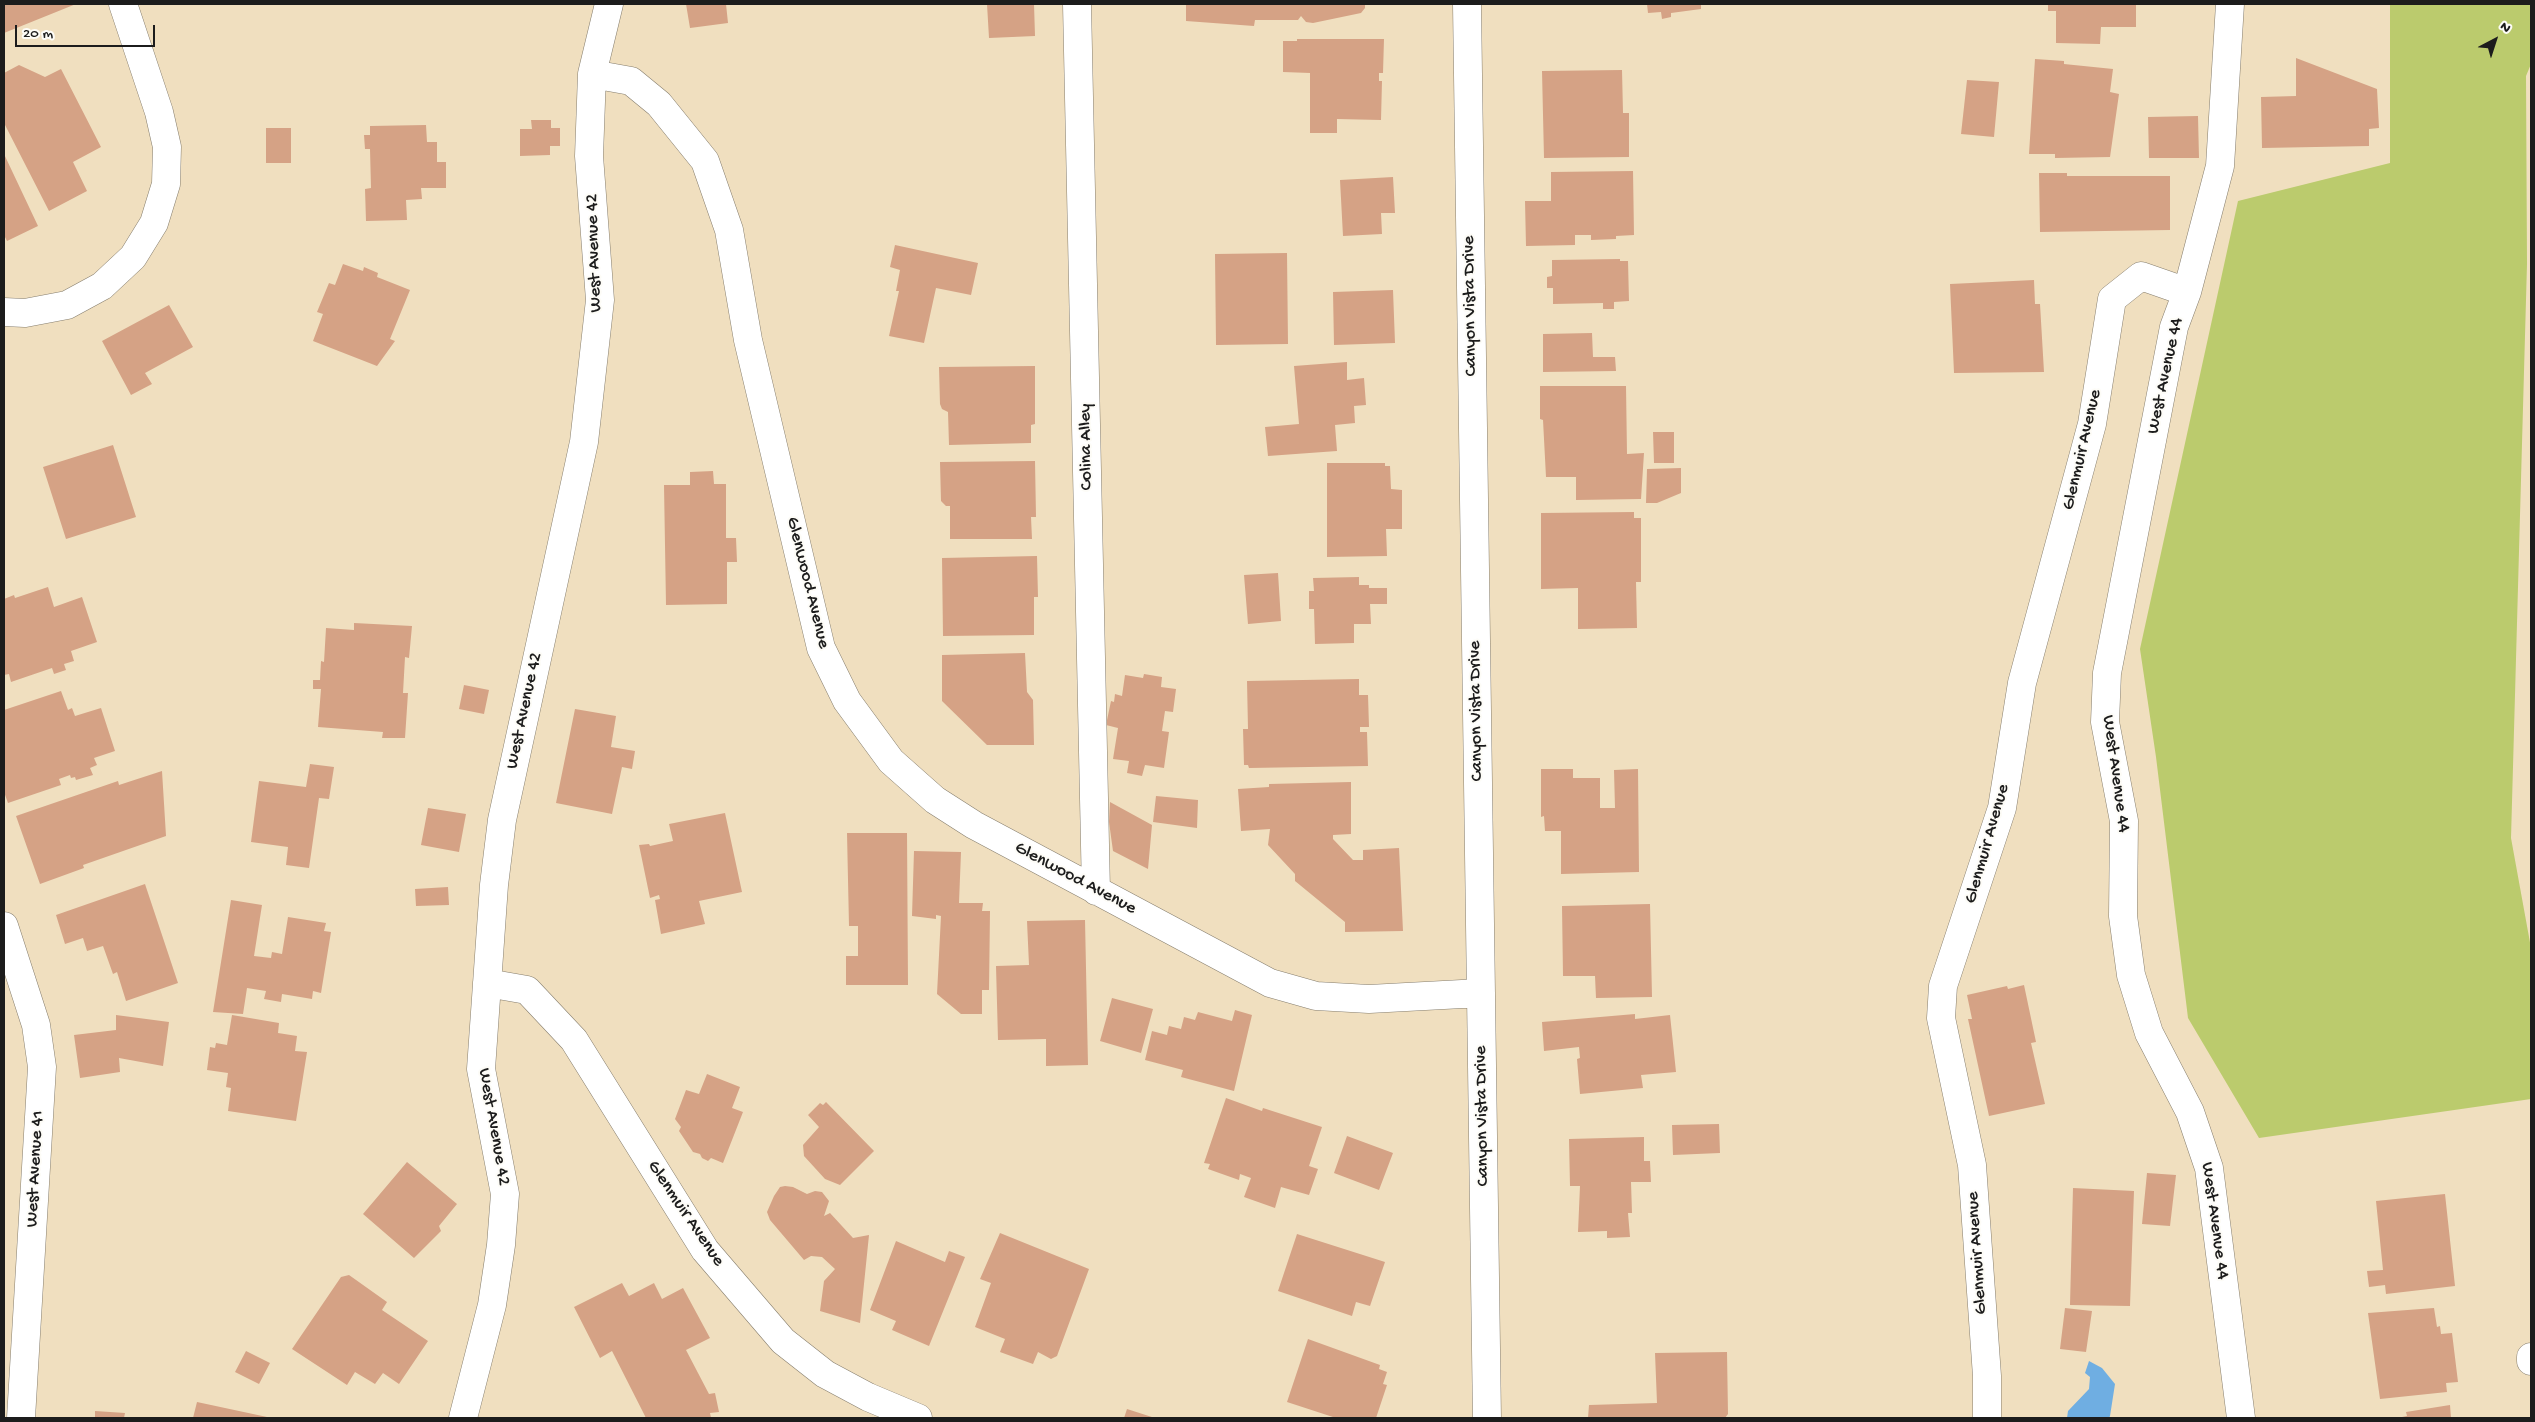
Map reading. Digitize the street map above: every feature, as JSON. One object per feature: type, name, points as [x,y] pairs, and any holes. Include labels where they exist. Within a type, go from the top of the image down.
[{"type":"street","points":[[4,312],[26,313],[67,305],[102,286],[133,257],[154,223],[166,184],[167,147],[159,112],[123,4]]},
{"type":"street","name":"West Avenue 42","points":[[463,1418],[492,1305],[501,1245],[505,1194],[481,1069],[494,885],[502,820],[584,442],[600,300],[589,156],[592,74],[609,4]]},
{"type":"street","name":"Colina Alley","points":[[1077,4],[1096,891]]},
{"type":"street","name":"Canyon Vista Drive","points":[[1467,4],[1487,1418]]},
{"type":"street","name":"West Avenue 44","points":[[2230,4],[2220,166],[2187,292],[2174,327],[2106,673],[2105,722],[2124,821],[2123,916],[2131,975],[2149,1032],[2190,1112],[2209,1168],[2241,1418]]},
{"type":"street","name":"Glenwood Avenue","points":[[592,74],[631,81],[659,104],[705,161],[729,230],[748,340],[821,648],[846,701],[891,761],[935,800],[974,825],[1270,983],[1316,996],[1369,999],[1481,993]]},
{"type":"street","name":"Glenmuir Avenue","points":[[1987,1418],[1987,1376],[1972,1165],[1941,1018],[1944,986],[2002,808],[2022,683],[2092,424],[2112,299],[2141,276],[2187,292]]},
{"type":"street","name":"West Avenue 41","points":[[4,926],[36,1025],[42,1067],[21,1418]]},
{"type":"street","name":"Glenmuir Avenue","points":[[487,983],[527,990],[574,1040],[705,1250],[784,1341],[825,1374],[868,1397],[918,1418]]},
{"type":"green space","points":[[2390,4],[2531,4],[2531,64],[2526,76],[2527,264],[2511,838],[2531,948],[2531,1099],[2259,1138],[2188,1018],[2156,757],[2140,649],[2238,201],[2390,163]]},
{"type":"water","points":[[2089,1361],[2102,1368],[2115,1384],[2110,1416],[2109,1418],[2067,1418],[2068,1411],[2089,1389],[2090,1377],[2085,1373]]},
{"type":"building","points":[[4,4],[76,4],[4,33]]},
{"type":"building","points":[[686,4],[726,4],[728,23],[690,28]]},
{"type":"building","points":[[987,4],[1034,4],[1035,36],[989,38]]},
{"type":"building","points":[[1186,4],[1365,4],[1365,8],[1361,13],[1313,23],[1306,22],[1301,16],[1298,20],[1255,20],[1254,26],[1186,21]]},
{"type":"building","points":[[1647,4],[1701,4],[1701,9],[1671,13],[1671,17],[1662,19],[1661,12],[1648,13]]},
{"type":"building","points":[[2048,4],[2136,4],[2136,27],[2101,27],[2100,44],[2056,43],[2056,11],[2048,11]]},
{"type":"building","points":[[1297,39],[1384,39],[1383,73],[1379,73],[1379,81],[1382,81],[1381,120],[1337,119],[1337,133],[1310,133],[1310,73],[1283,72],[1283,41],[1297,41]]},
{"type":"building","points":[[2296,58],[2377,89],[2379,128],[2369,129],[2369,146],[2262,148],[2261,97],[2296,96]]},
{"type":"building","points":[[2035,59],[2064,61],[2064,64],[2113,69],[2110,92],[2119,94],[2110,157],[2055,158],[2055,154],[2029,154]]},
{"type":"building","points":[[19,65],[45,77],[61,69],[101,147],[73,162],[87,191],[49,211],[4,123],[4,73]]},
{"type":"building","points":[[1622,70],[1623,113],[1629,113],[1629,157],[1544,158],[1542,71]]},
{"type":"building","points":[[1967,80],[1999,82],[1994,137],[1961,134]]},
{"type":"building","points":[[2198,116],[2199,158],[2149,158],[2148,117]]},
{"type":"building","points":[[531,120],[551,120],[551,128],[560,128],[560,146],[550,146],[550,155],[520,156],[520,129],[532,129]]},
{"type":"building","points":[[426,125],[427,142],[437,142],[437,162],[446,162],[446,188],[421,188],[422,199],[406,200],[407,220],[366,221],[365,189],[371,188],[370,149],[365,149],[364,135],[370,135],[370,126]]},
{"type":"building","points":[[266,128],[291,128],[291,163],[266,163]]},
{"type":"building","points":[[4,154],[38,226],[7,241],[4,235]]},
{"type":"building","points":[[1633,171],[1634,235],[1616,236],[1616,239],[1591,240],[1591,235],[1575,235],[1575,245],[1526,246],[1525,201],[1551,201],[1551,172]]},
{"type":"building","points":[[2039,173],[2067,173],[2067,176],[2170,176],[2170,230],[2040,232]]},
{"type":"building","points":[[1393,177],[1395,213],[1381,213],[1382,234],[1343,236],[1340,180]]},
{"type":"building","points":[[895,245],[978,263],[971,295],[936,288],[924,343],[889,336],[899,291],[896,291],[900,270],[890,267]]},
{"type":"building","points":[[1287,253],[1288,344],[1216,345],[1215,254]]},
{"type":"building","points":[[1620,259],[1620,261],[1628,261],[1629,301],[1614,302],[1614,309],[1603,309],[1603,303],[1553,304],[1553,288],[1547,288],[1547,277],[1552,276],[1552,260]]},
{"type":"building","points":[[343,264],[363,271],[364,267],[378,273],[377,277],[410,290],[390,339],[395,341],[377,366],[313,341],[323,314],[317,312],[329,283],[335,285]]},
{"type":"building","points":[[2034,280],[2035,304],[2040,304],[2044,372],[1954,373],[1950,284]]},
{"type":"building","points":[[1393,290],[1395,343],[1334,345],[1333,292]]},
{"type":"building","points":[[169,305],[193,347],[145,373],[152,384],[131,395],[102,341]]},
{"type":"building","points":[[1592,333],[1593,357],[1615,357],[1616,371],[1543,372],[1543,334]]},
{"type":"building","points":[[1347,362],[1347,380],[1364,378],[1366,405],[1354,406],[1355,423],[1335,425],[1337,451],[1268,456],[1265,427],[1299,424],[1294,366]]},
{"type":"building","points":[[1035,366],[1035,424],[1031,425],[1031,443],[949,445],[948,412],[942,409],[940,404],[939,367]]},
{"type":"building","points":[[1540,386],[1626,386],[1627,454],[1644,453],[1641,499],[1576,500],[1576,477],[1546,477],[1543,420],[1540,419]]},
{"type":"building","points":[[1653,432],[1674,432],[1674,463],[1654,463]]},
{"type":"building","points":[[113,445],[136,517],[66,539],[43,467]]},
{"type":"building","points":[[1035,461],[1036,517],[1031,517],[1032,539],[950,539],[950,506],[946,506],[941,501],[940,462]]},
{"type":"building","points":[[1327,463],[1385,463],[1385,466],[1390,466],[1391,489],[1402,490],[1402,529],[1386,529],[1387,556],[1327,557]]},
{"type":"building","points":[[1681,468],[1681,493],[1657,503],[1646,503],[1647,469]]},
{"type":"building","points":[[713,471],[714,484],[726,484],[726,538],[736,538],[737,562],[727,562],[727,604],[666,605],[664,485],[690,485],[690,472]]},
{"type":"building","points":[[1634,512],[1634,518],[1641,518],[1641,582],[1636,582],[1637,628],[1578,629],[1578,588],[1541,589],[1541,513]]},
{"type":"building","points":[[1037,556],[1038,597],[1034,597],[1034,635],[943,636],[942,558]]},
{"type":"building","points":[[1278,573],[1281,621],[1248,624],[1244,575]]},
{"type":"building","points":[[1359,577],[1359,585],[1369,585],[1369,588],[1387,588],[1387,604],[1370,604],[1371,624],[1354,624],[1354,643],[1315,644],[1314,609],[1309,609],[1309,591],[1314,591],[1313,578]]},
{"type":"building","points":[[48,587],[54,607],[82,597],[97,642],[71,651],[74,661],[64,664],[66,670],[54,674],[52,668],[11,682],[9,674],[4,675],[4,599],[14,595],[15,598]]},
{"type":"building","points":[[354,623],[412,626],[409,658],[405,657],[403,693],[408,693],[405,738],[382,738],[383,732],[318,727],[321,689],[313,689],[313,680],[320,680],[321,661],[324,662],[326,628],[354,630]]},
{"type":"building","points":[[1025,653],[1027,692],[1033,700],[1034,745],[987,745],[942,701],[942,655]]},
{"type":"building","points":[[1144,674],[1162,677],[1161,687],[1176,689],[1173,712],[1165,711],[1162,731],[1169,732],[1164,768],[1145,765],[1142,776],[1127,773],[1129,761],[1113,759],[1118,728],[1106,725],[1111,701],[1114,702],[1115,694],[1122,696],[1125,675],[1143,678]]},
{"type":"building","points":[[1359,679],[1359,695],[1368,695],[1369,727],[1360,727],[1360,732],[1367,732],[1368,766],[1249,768],[1248,765],[1244,765],[1243,729],[1248,729],[1247,681]]},
{"type":"building","points":[[464,685],[489,690],[484,714],[459,709]]},
{"type":"building","points":[[61,691],[68,710],[72,708],[75,716],[101,708],[115,751],[94,758],[97,765],[90,768],[93,775],[76,780],[75,777],[71,778],[70,775],[59,779],[61,785],[8,803],[4,792],[4,710]]},
{"type":"building","points":[[575,709],[616,716],[611,747],[635,751],[632,769],[622,767],[612,814],[556,803]]},
{"type":"building","points":[[310,764],[334,767],[329,799],[319,798],[309,868],[286,865],[288,847],[251,842],[259,781],[306,787]]},
{"type":"building","points":[[1541,769],[1573,769],[1573,778],[1600,778],[1600,808],[1615,808],[1614,770],[1638,769],[1639,872],[1561,874],[1561,831],[1545,831],[1544,816],[1541,817]]},
{"type":"building","points":[[162,771],[166,836],[83,865],[84,868],[40,884],[16,816],[118,781],[119,785]]},
{"type":"building","points":[[1351,782],[1351,834],[1333,835],[1333,839],[1353,860],[1363,860],[1363,850],[1399,848],[1403,931],[1345,932],[1345,922],[1295,881],[1295,874],[1268,845],[1270,829],[1241,831],[1238,789],[1269,787],[1269,784]]},
{"type":"building","points":[[1156,796],[1198,800],[1197,828],[1153,822]]},
{"type":"building","points":[[1110,802],[1152,825],[1148,869],[1113,851],[1109,822]]},
{"type":"building","points":[[428,808],[466,814],[459,852],[421,845]]},
{"type":"building","points":[[725,813],[742,892],[699,901],[705,924],[661,934],[655,900],[660,899],[659,895],[650,898],[639,845],[649,844],[650,846],[673,841],[669,824]]},
{"type":"building","points":[[847,833],[907,833],[908,985],[846,985],[846,956],[858,956],[858,926],[849,926]]},
{"type":"building","points":[[914,851],[961,852],[959,903],[983,903],[982,911],[990,911],[989,990],[982,990],[982,1014],[961,1014],[937,994],[941,916],[936,915],[936,919],[912,916]]},
{"type":"building","points":[[145,884],[178,983],[126,1001],[117,972],[113,974],[103,946],[87,951],[83,938],[65,944],[56,915]]},
{"type":"building","points":[[448,887],[449,905],[416,906],[415,889]]},
{"type":"building","points":[[231,900],[262,905],[254,956],[271,958],[272,952],[282,954],[288,917],[326,923],[324,931],[331,932],[321,993],[313,991],[312,999],[282,994],[281,1002],[264,999],[266,991],[247,988],[243,1014],[213,1012]]},
{"type":"building","points":[[1650,904],[1652,997],[1596,998],[1595,976],[1563,976],[1562,906]]},
{"type":"building","points":[[1085,920],[1088,1065],[1046,1066],[1046,1039],[998,1040],[996,966],[1029,965],[1027,921]]},
{"type":"building","points":[[2024,985],[2036,1042],[2031,1043],[2045,1104],[1989,1116],[1968,1019],[1972,1019],[1967,995],[2007,986],[2008,989]]},
{"type":"building","points":[[1112,998],[1153,1009],[1141,1053],[1100,1041]]},
{"type":"building","points":[[1235,1010],[1252,1015],[1234,1091],[1181,1077],[1183,1070],[1145,1060],[1152,1031],[1167,1035],[1169,1026],[1181,1029],[1184,1017],[1195,1020],[1198,1012],[1232,1021]]},
{"type":"building","points":[[1635,1014],[1635,1019],[1670,1015],[1676,1072],[1641,1075],[1643,1088],[1580,1094],[1577,1059],[1580,1058],[1579,1047],[1544,1051],[1542,1022]]},
{"type":"building","points":[[116,1015],[169,1022],[163,1066],[119,1058],[120,1072],[80,1078],[74,1035],[116,1030]]},
{"type":"building","points":[[232,1015],[279,1023],[278,1033],[297,1036],[295,1051],[307,1052],[296,1121],[228,1111],[231,1088],[226,1087],[228,1073],[207,1070],[210,1047],[215,1048],[216,1043],[227,1045]]},
{"type":"building","points":[[707,1074],[740,1087],[732,1108],[743,1112],[723,1163],[711,1158],[708,1161],[702,1158],[700,1154],[693,1152],[679,1131],[681,1127],[675,1119],[686,1090],[699,1094]]},
{"type":"building","points":[[1226,1098],[1262,1111],[1263,1108],[1322,1127],[1309,1166],[1318,1169],[1309,1195],[1281,1187],[1275,1208],[1244,1197],[1251,1178],[1240,1174],[1239,1180],[1208,1169],[1210,1164],[1204,1163]]},
{"type":"building","points":[[826,1102],[874,1151],[840,1185],[825,1179],[804,1156],[803,1145],[819,1127],[808,1115],[820,1103],[823,1105]]},
{"type":"building","points":[[1719,1124],[1720,1153],[1673,1155],[1672,1125]]},
{"type":"building","points":[[1347,1136],[1393,1153],[1379,1190],[1334,1173]]},
{"type":"building","points":[[1644,1137],[1644,1161],[1650,1161],[1651,1182],[1631,1182],[1632,1213],[1628,1213],[1630,1237],[1607,1238],[1607,1231],[1578,1232],[1580,1186],[1570,1186],[1569,1139]]},
{"type":"building","points":[[407,1162],[457,1204],[439,1226],[441,1231],[414,1258],[363,1214]]},
{"type":"building","points":[[2147,1173],[2176,1175],[2170,1226],[2142,1224]]},
{"type":"building","points":[[780,1187],[793,1187],[807,1194],[815,1191],[822,1192],[829,1201],[824,1216],[830,1213],[853,1238],[869,1235],[860,1323],[820,1311],[824,1281],[835,1269],[822,1257],[811,1256],[804,1260],[770,1220],[767,1212],[774,1196]]},
{"type":"building","points":[[2073,1188],[2134,1191],[2130,1306],[2070,1305]]},
{"type":"building","points":[[2445,1194],[2455,1286],[2386,1294],[2385,1285],[2369,1287],[2367,1271],[2383,1270],[2376,1201]]},
{"type":"building","points":[[1000,1233],[1089,1269],[1057,1356],[1051,1359],[1038,1352],[1033,1364],[1000,1352],[1005,1339],[975,1327],[991,1283],[980,1279]]},
{"type":"building","points":[[1297,1234],[1385,1262],[1370,1306],[1356,1302],[1352,1316],[1278,1291]]},
{"type":"building","points":[[896,1241],[945,1262],[949,1251],[965,1257],[929,1346],[892,1330],[896,1321],[870,1310]]},
{"type":"building","points":[[349,1275],[387,1302],[382,1310],[428,1341],[399,1384],[383,1373],[375,1384],[355,1372],[347,1385],[292,1349],[341,1277]]},
{"type":"building","points":[[622,1283],[629,1296],[654,1283],[662,1299],[683,1288],[710,1338],[686,1350],[709,1394],[715,1393],[719,1412],[710,1413],[711,1418],[646,1418],[612,1351],[600,1358],[574,1307]]},
{"type":"building","points":[[2065,1308],[2092,1311],[2086,1352],[2060,1349]]},
{"type":"building","points":[[2434,1308],[2437,1327],[2440,1326],[2441,1334],[2452,1333],[2458,1382],[2446,1383],[2447,1392],[2380,1399],[2368,1313]]},
{"type":"building","points":[[1308,1339],[1380,1365],[1379,1369],[1387,1372],[1383,1384],[1387,1385],[1376,1418],[1336,1418],[1287,1402]]},
{"type":"building","points":[[246,1351],[270,1363],[259,1384],[235,1372]]},
{"type":"building","points":[[1727,1352],[1728,1414],[1725,1418],[1588,1418],[1589,1405],[1657,1403],[1655,1353]]},
{"type":"building","points":[[197,1402],[267,1417],[267,1418],[193,1418]]},
{"type":"building","points":[[2450,1405],[2451,1418],[2397,1418],[2407,1416],[2406,1412]]},
{"type":"building","points":[[1127,1409],[1155,1418],[1124,1418]]},
{"type":"building","points":[[95,1411],[125,1413],[124,1418],[95,1418]]}]
